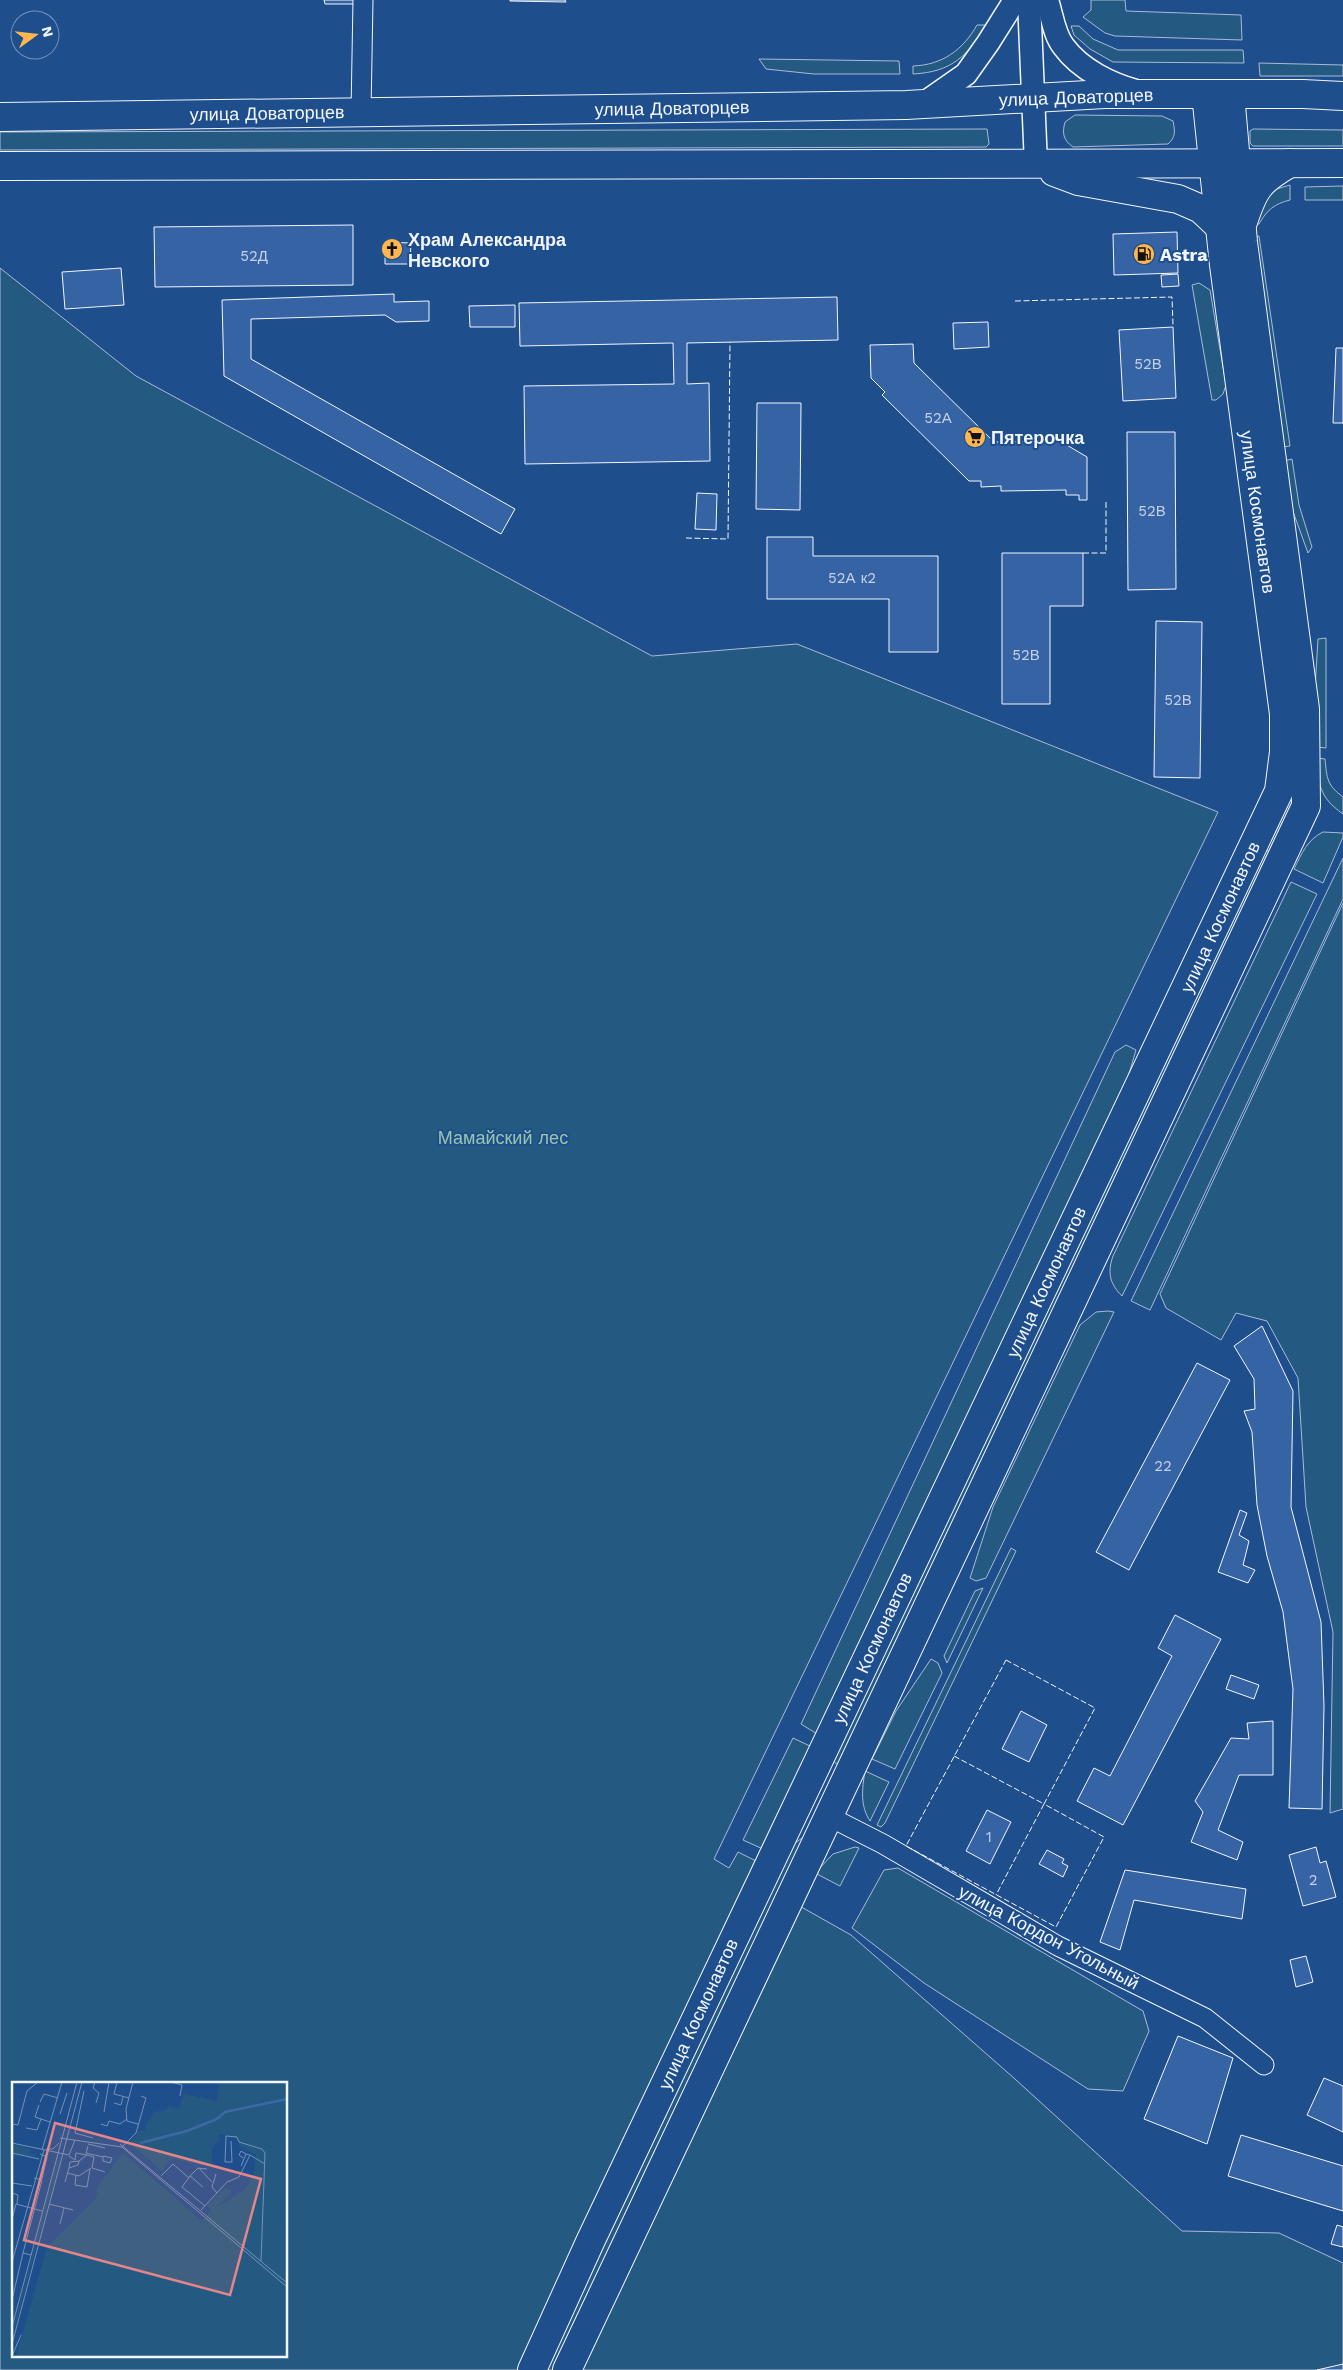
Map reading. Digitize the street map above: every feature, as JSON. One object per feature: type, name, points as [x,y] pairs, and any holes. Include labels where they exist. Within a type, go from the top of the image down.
[{"type":"main road","name":"улица Доваторцев","points":[[0,117],[923,104],[1105,94],[1343,96]]},
{"type":"main road","points":[[1218,94],[1219,154]]},
{"type":"main road","points":[[1218,94],[1219,154],[1231,226]]},
{"type":"main road","points":[[0,166],[1036,165],[1219,154],[1290,163],[1343,163]]},
{"type":"main road","points":[[1231,226],[1268,175],[1290,163]]},
{"type":"main road","points":[[1036,165],[1078,181],[1178,199],[1201,209],[1231,226]]},
{"type":"main road","name":"улица Космонавтов","points":[[567,2370],[830,1817],[1306,806],[1305,709],[1231,226]]},
{"type":"main road","name":"улица Космонавтов","points":[[532,2370],[594,2233],[1279,791],[1284,752],[1284,714],[1231,226]]},
{"type":"street","points":[[361,112],[362,0]]},
{"type":"street","points":[[923,104],[966,74],[988,43],[1014,0]]},
{"type":"street","points":[[1029,0],[1036,165]]},
{"type":"street","points":[[1046,0],[1063,47],[1080,63],[1119,86],[1147,94]]},
{"type":"street","name":"улица Кордон Угольный","points":[[830,1817],[883,1844],[1058,1946],[1205,2018],[1264,2065]]},
{"type":"green space","points":[[1091,0],[1125,0],[1126,11],[1241,15],[1242,40],[1115,36],[1105,33],[1083,17],[1091,10]]},
{"type":"green space","points":[[977,25],[987,25],[965,54],[948,66],[938,70],[913,74],[913,66],[933,63],[958,49]]},
{"type":"green space","points":[[1071,26],[1079,26],[1093,39],[1118,50],[1243,50],[1244,63],[1113,62],[1090,49],[1074,35]]},
{"type":"green space","points":[[759,59],[899,61],[900,74],[814,74],[766,69]]},
{"type":"green space","points":[[1259,63],[1343,65],[1343,76],[1260,76]]},
{"type":"green space","points":[[1075,115],[1162,116],[1173,121],[1174,134],[1168,144],[1073,147],[1065,139],[1064,130],[1065,122]]},
{"type":"green space","points":[[987,129],[989,144],[986,147],[0,150],[0,132]]},
{"type":"green space","points":[[1253,129],[1343,130],[1343,146],[1253,146],[1250,143],[1250,131]]},
{"type":"green space","points":[[1290,185],[1290,200],[1272,208],[1259,224],[1250,225],[1270,191]]},
{"type":"green space","points":[[1343,186],[1343,200],[1305,200],[1305,187]]},
{"type":"green space","points":[[1259,236],[1290,446],[1282,447],[1250,238]]},
{"type":"green space","name":"Мамайский лес","points":[[0,268],[136,376],[652,656],[797,644],[1218,812],[714,1859],[729,1868],[738,1852],[758,1862],[787,1849],[802,1838],[806,1840],[780,1895],[851,1935],[1015,2079],[1182,2231],[1279,2233],[1343,2263],[1343,2370],[0,2370]]},
{"type":"green space","points":[[1199,283],[1210,290],[1226,385],[1223,394],[1216,400],[1212,400],[1192,285]]},
{"type":"green space","points":[[1292,459],[1299,505],[1312,547],[1308,553],[1291,506],[1284,461]]},
{"type":"green space","points":[[1326,638],[1326,748],[1316,747],[1315,689],[1318,639]]},
{"type":"green space","points":[[1316,758],[1325,759],[1329,781],[1334,789],[1343,797],[1343,814],[1329,802],[1322,790]]},
{"type":"green space","points":[[1323,832],[1343,833],[1343,837],[1323,883],[1294,869],[1302,852],[1309,843]]},
{"type":"green space","points":[[1266,850],[1278,856],[838,1765],[831,1759]]},
{"type":"green space","points":[[1343,858],[1343,899],[1150,1310],[1131,1301]]},
{"type":"green space","points":[[1291,882],[1317,894],[1122,1296],[1112,1283],[1110,1268],[1113,1256]]},
{"type":"green space","points":[[1343,903],[1343,1809],[1330,1813],[1333,1632],[1306,1507],[1298,1378],[1267,1321],[1236,1313],[1221,1340],[1166,1308],[1160,1294]]},
{"type":"green space","points":[[1126,1045],[1136,1050],[1121,1101],[817,1734],[801,1724],[1115,1052]]},
{"type":"green space","points":[[1096,1312],[1114,1312],[986,1578],[976,1581],[970,1578],[993,1507],[1080,1325]]},
{"type":"green space","points":[[1011,1548],[1016,1551],[885,1823],[881,1827],[877,1825]]},
{"type":"green space","points":[[983,1588],[947,1663],[944,1656],[975,1591]]},
{"type":"green space","points":[[931,1659],[938,1663],[942,1673],[895,1769],[872,1759],[896,1711]]},
{"type":"green space","points":[[793,1738],[812,1747],[763,1849],[743,1840]]},
{"type":"green space","points":[[865,1771],[889,1782],[870,1821],[863,1803]]},
{"type":"green space","points":[[855,1847],[859,1848],[840,1886],[815,1873],[833,1854]]},
{"type":"green space","points":[[898,1868],[1143,2011],[1149,2031],[1123,2091],[1088,2089],[924,1983],[852,1928],[884,1870]]},
{"type":"building","points":[[324,0],[359,0],[358,4],[325,4]]},
{"type":"building","points":[[565,0],[566,2],[510,1]]},
{"type":"building","points":[[353,225],[353,285],[155,287],[154,227]]},
{"type":"building","points":[[1177,232],[1178,273],[1114,275],[1113,234]]},
{"type":"building","points":[[385,242],[411,243],[410,264],[385,264]]},
{"type":"building","points":[[121,268],[124,305],[65,309],[62,272]]},
{"type":"building","points":[[1178,274],[1179,286],[1162,287],[1161,275]]},
{"type":"building","points":[[394,294],[394,302],[429,301],[429,321],[396,322],[385,315],[251,319],[251,359],[515,509],[501,534],[224,376],[222,300]]},
{"type":"building","points":[[837,297],[838,340],[687,343],[687,384],[709,383],[710,461],[525,464],[524,386],[674,384],[673,343],[520,346],[519,303]]},
{"type":"building","points":[[515,305],[515,327],[470,327],[469,306]]},
{"type":"building","points":[[988,322],[989,347],[954,349],[953,323]]},
{"type":"building","points":[[1173,327],[1176,398],[1123,401],[1119,330]]},
{"type":"building","points":[[913,344],[914,363],[994,442],[1060,441],[1087,457],[1087,500],[1079,500],[1079,495],[1066,495],[1066,490],[1001,491],[1001,486],[981,487],[981,481],[969,481],[882,395],[885,392],[871,378],[870,345]]},
{"type":"building","points":[[1336,348],[1343,348],[1343,423],[1333,423]]},
{"type":"building","points":[[757,403],[801,403],[800,510],[756,509]]},
{"type":"building","points":[[1127,432],[1175,432],[1176,589],[1128,590]]},
{"type":"building","points":[[697,493],[717,494],[716,530],[695,529]]},
{"type":"building","points":[[767,537],[813,537],[813,556],[938,556],[938,652],[889,652],[889,599],[767,599]]},
{"type":"building","points":[[1002,553],[1083,553],[1083,606],[1050,606],[1050,704],[1002,704]]},
{"type":"building","points":[[1156,621],[1202,622],[1200,778],[1154,777]]},
{"type":"building","points":[[1262,1326],[1293,1391],[1291,1507],[1321,1622],[1324,1706],[1322,1809],[1289,1808],[1293,1689],[1283,1612],[1267,1556],[1257,1505],[1252,1432],[1244,1411],[1255,1409],[1254,1379],[1234,1346]]},
{"type":"building","points":[[1197,1363],[1230,1380],[1129,1570],[1096,1552]]},
{"type":"building","points":[[1240,1510],[1247,1513],[1239,1535],[1249,1541],[1243,1565],[1255,1570],[1248,1583],[1218,1572]]},
{"type":"building","points":[[1175,1615],[1221,1639],[1123,1825],[1077,1801],[1094,1768],[1110,1776],[1172,1656],[1158,1648]]},
{"type":"building","points":[[1231,1675],[1259,1685],[1254,1699],[1226,1689]]},
{"type":"building","points":[[1021,1711],[1047,1725],[1029,1762],[1002,1749]]},
{"type":"building","points":[[1273,1721],[1273,1775],[1239,1775],[1218,1830],[1243,1842],[1237,1860],[1191,1842],[1203,1812],[1195,1801],[1231,1738],[1249,1739],[1247,1723]]},
{"type":"building","points":[[987,1810],[1011,1822],[990,1864],[966,1851]]},
{"type":"building","points":[[1316,1847],[1320,1863],[1326,1861],[1336,1897],[1303,1906],[1289,1855]]},
{"type":"building","points":[[1047,1850],[1064,1859],[1062,1863],[1068,1866],[1063,1877],[1039,1864]]},
{"type":"building","points":[[1125,1870],[1246,1889],[1242,1919],[1134,1900],[1120,1950],[1100,1942]]},
{"type":"building","points":[[1306,1956],[1313,1982],[1296,1987],[1290,1960]]},
{"type":"building","points":[[1178,2036],[1233,2058],[1207,2144],[1144,2119]]},
{"type":"building","points":[[1324,2078],[1343,2086],[1343,2132],[1307,2115]]},
{"type":"building","points":[[1241,2135],[1343,2166],[1343,2211],[1228,2176]]},
{"type":"building","points":[[1337,2225],[1343,2227],[1343,2247],[1331,2244]]},
{"type":"building","points":[[1343,2364],[1343,2370],[1317,2370]]},
{"type":"fence","points":[[1015,301],[1172,297],[1173,325]]},
{"type":"fence","points":[[686,538],[728,539],[730,342]]},
{"type":"fence","points":[[1083,553],[1106,553],[1106,502]]},
{"type":"fence","points":[[1006,1660],[1095,1708],[1044,1804],[1104,1837],[1056,1927],[906,1846],[1006,1660]]},
{"type":"fence","points":[[954,1756],[1044,1804],[996,1895]]},
{"type":"place","name":"Храм Александра Невского","points":[[392,249]]},
{"type":"place","name":"Astra","points":[[1144,254]]},
{"type":"place","name":"Пятерочка","points":[[975,437]]}]
